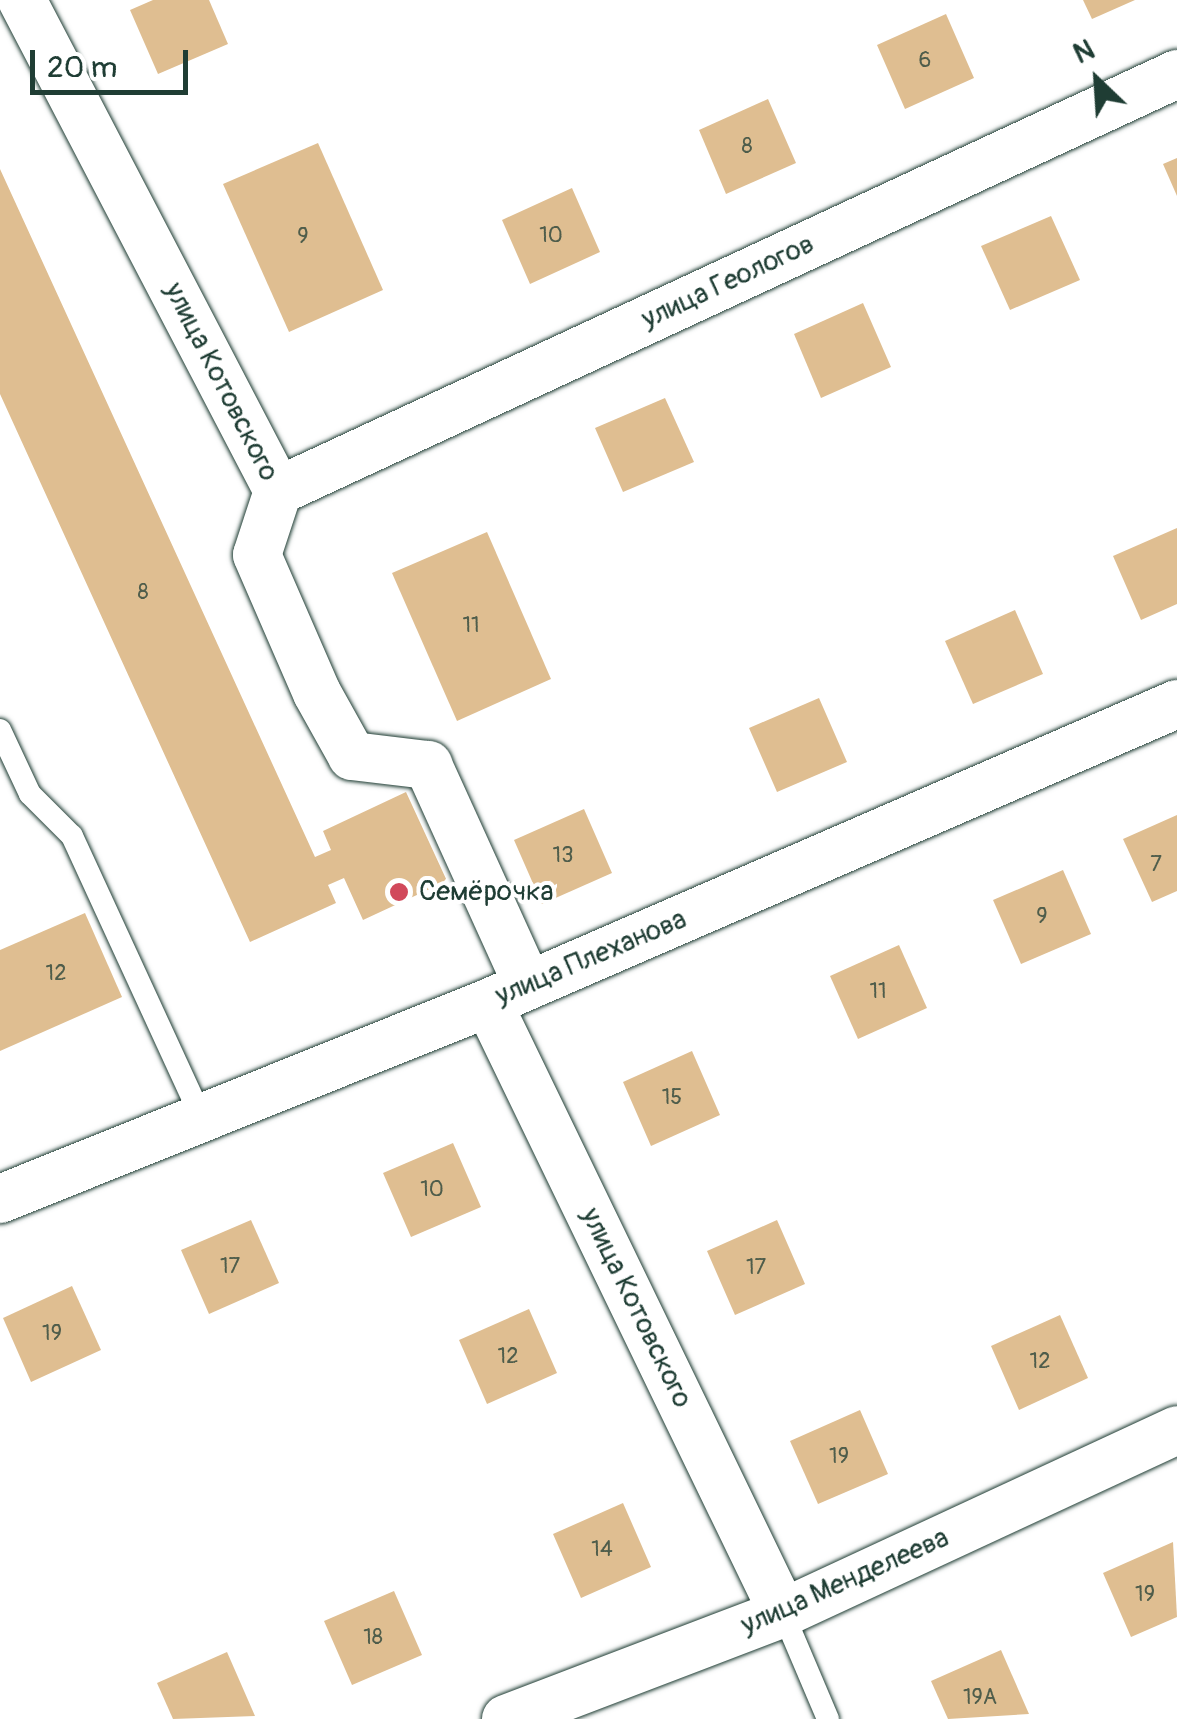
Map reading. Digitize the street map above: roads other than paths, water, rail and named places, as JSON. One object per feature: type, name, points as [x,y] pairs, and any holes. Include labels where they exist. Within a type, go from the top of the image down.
[{"type":"street","name":"улица Котовского","points":[[22,0],[278,490],[257,555],[318,693],[352,756],[428,765],[508,994],[783,1613]]},
{"type":"street","name":"улица Геологов","points":[[278,490],[1177,74]]},
{"type":"street","name":"улица Плеханова","points":[[0,1199],[508,994],[1177,704]]},
{"type":"street","name":"улица Менделеева","points":[[506,1719],[783,1613],[1177,1430]]},
{"type":"lane","points":[[0,730],[30,794],[72,836],[202,1118]]},
{"type":"lane","points":[[783,1613],[828,1719]]},
{"type":"place","name":"Семёрочка","points":[[399,892]]}]
